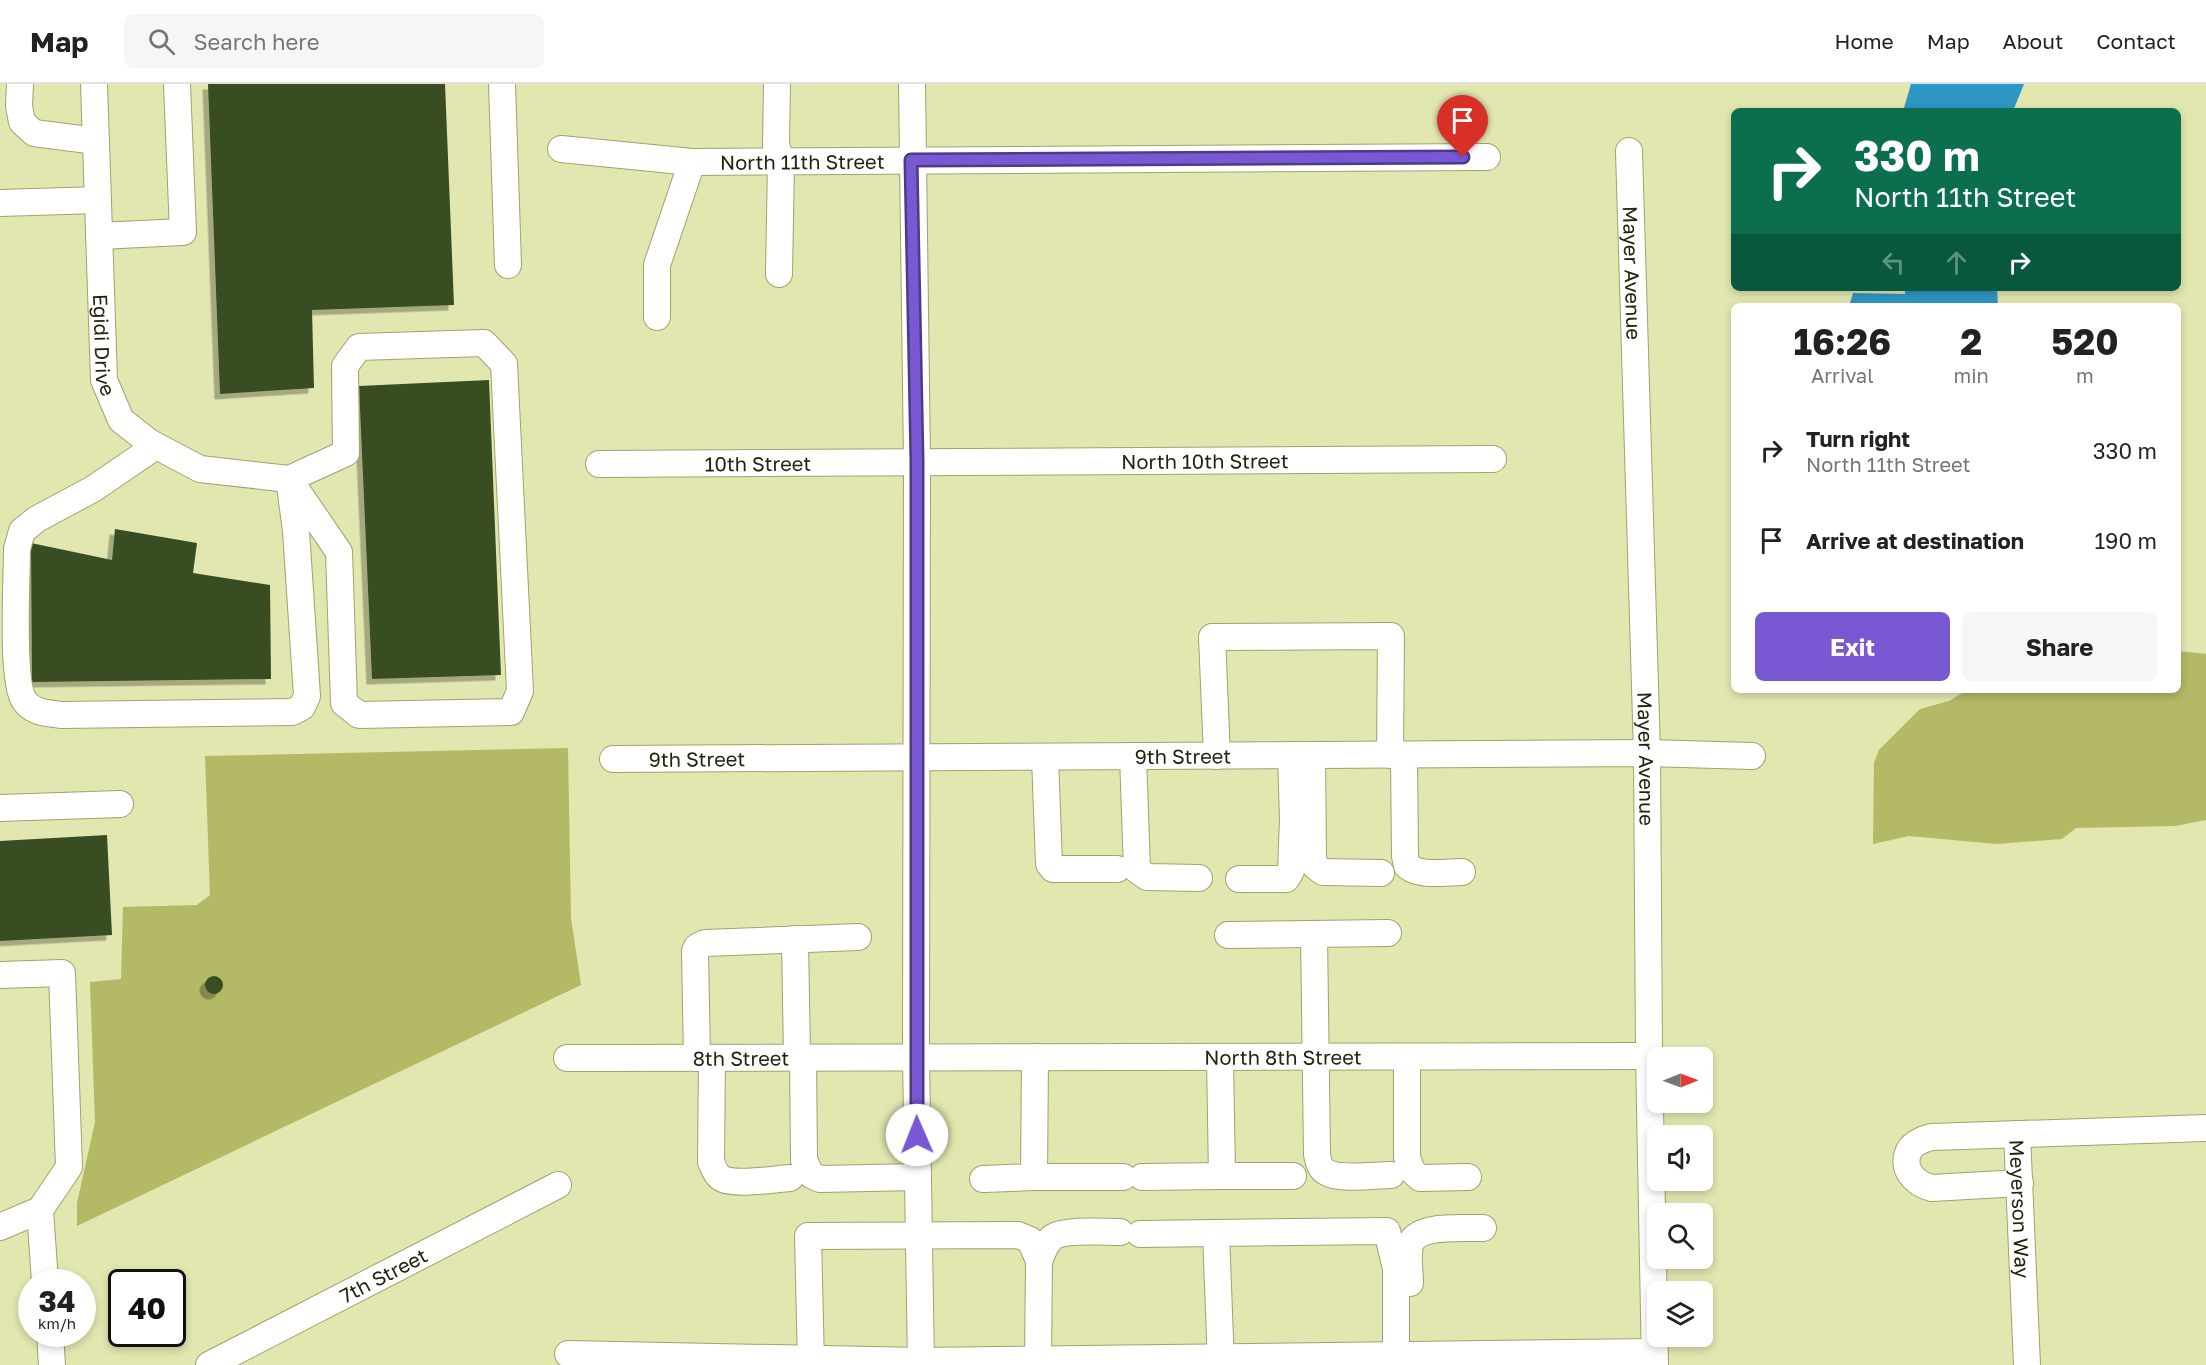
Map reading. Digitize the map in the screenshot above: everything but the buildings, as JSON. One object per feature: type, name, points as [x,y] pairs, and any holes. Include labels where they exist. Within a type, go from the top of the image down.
[{"type":"street","points":[[20,84],[19,106],[22,122],[34,133],[96,141]]},
{"type":"street","name":"Egidi Drive","points":[[94,84],[104,380],[122,420],[156,446],[200,469],[289,479]]},
{"type":"street","points":[[99,236],[183,232],[177,84]]},
{"type":"street","points":[[502,84],[508,265]]},
{"type":"street","points":[[777,84],[776,145],[781,161],[779,274]]},
{"type":"street","points":[[912,84],[911,160],[917,461],[916,1058],[921,1363]]},
{"type":"street","name":"North 11th Street","points":[[561,149],[692,162],[1487,157]]},
{"type":"street","name":"Mayer Avenue","points":[[1629,151],[1647,753],[1649,1047]]},
{"type":"street","points":[[657,316],[657,265],[692,162]]},
{"type":"street","points":[[0,203],[98,200]]},
{"type":"street","points":[[484,343],[504,364],[520,691],[512,712],[359,715],[344,703],[339,552],[289,479],[346,453],[345,366],[358,347],[484,343]]},
{"type":"street","points":[[156,446],[93,489],[37,519],[22,531],[17,549],[16,672],[24,700],[38,712],[61,716],[292,712],[302,707],[307,696],[296,531],[289,479]]},
{"type":"street","name":"North 10th Street","points":[[917,461],[1493,459]]},
{"type":"street","name":"10th Street","points":[[599,464],[917,461]]},
{"type":"street","points":[[1217,756],[1212,638],[1391,636],[1397,755],[1407,866],[1411,870],[1426,873],[1461,872]]},
{"type":"street","name":"9th Street","points":[[613,759],[1647,753],[1752,756]]},
{"type":"street","points":[[1301,755],[1315,866],[1323,872],[1381,873]]},
{"type":"street","points":[[1239,879],[1286,879],[1291,871],[1293,819],[1301,755]]},
{"type":"street","points":[[1133,756],[1137,870],[1147,877],[1198,878]]},
{"type":"street","points":[[1045,757],[1049,864],[1053,869],[1117,869]]},
{"type":"street","points":[[0,808],[120,804]]},
{"type":"street","points":[[1228,935],[1388,933]]},
{"type":"street","points":[[1314,934],[1319,1165],[1327,1173],[1339,1175],[1390,1175]]},
{"type":"street","points":[[790,1178],[736,1181],[723,1179],[715,1171],[711,1161],[695,951],[697,947],[705,943],[858,937]]},
{"type":"street","points":[[795,939],[804,1160],[811,1176],[820,1179],[918,1177]]},
{"type":"street","points":[[0,975],[62,973],[69,1167],[40,1210],[0,1227]]},
{"type":"street","name":"North 8th Street","points":[[916,1058],[1647,1056]]},
{"type":"street","points":[[1034,1178],[1035,1057]]},
{"type":"street","points":[[1220,1057],[1222,1176]]},
{"type":"street","points":[[1407,1057],[1407,1157],[1412,1171],[1420,1178],[1468,1177]]},
{"type":"street","name":"8th Street","points":[[567,1058],[916,1058]]},
{"type":"street","name":"Mayer Avenue","points":[[1650,1113],[1654,1359]]},
{"type":"street","name":"Meyerson Way","points":[[2027,1365],[2017,1134],[2206,1128]]},
{"type":"street","points":[[2017,1134],[1930,1137],[1910,1149],[1907,1165],[1912,1180],[1932,1188],[2020,1183]]},
{"type":"street","points":[[983,1179],[1293,1176]]},
{"type":"street","name":"7th Street","points":[[209,1365],[558,1185]]},
{"type":"street","points":[[40,1210],[44,1269]]},
{"type":"street","points":[[1403,1358],[1411,1243],[1418,1234],[1432,1230],[1483,1228]]},
{"type":"street","points":[[1039,1261],[1047,1244],[1054,1237],[1064,1234],[1387,1231],[1396,1269],[1403,1358]]},
{"type":"street","points":[[1216,1233],[1220,1361]]},
{"type":"street","points":[[811,1362],[808,1236],[919,1235],[1018,1235],[1030,1240],[1039,1261],[1042,1362]]},
{"type":"street","points":[[51,1347],[52,1365]]},
{"type":"street","points":[[568,1354],[811,1362],[921,1363],[1403,1358],[1654,1359]]},
{"type":"green space","points":[[2181,651],[2206,654],[2206,820],[2175,826],[2076,828],[2062,839],[1996,844],[1909,836],[1873,844],[1874,763],[1879,750],[1920,709],[1949,701],[1962,693],[2181,693]]},
{"type":"green space","points":[[568,748],[571,918],[581,985],[77,1226],[77,1203],[95,1122],[90,982],[121,979],[123,907],[197,905],[210,895],[205,756]]},
{"type":"water","points":[[1911,84],[2024,84],[2014,108],[1904,108]]},
{"type":"water","points":[[1905,291],[1997,291],[1998,303],[1850,303],[1853,293],[1905,294]]},
{"type":"route","points":[[917,1135],[917,461],[911,160],[1463,157]]}]
